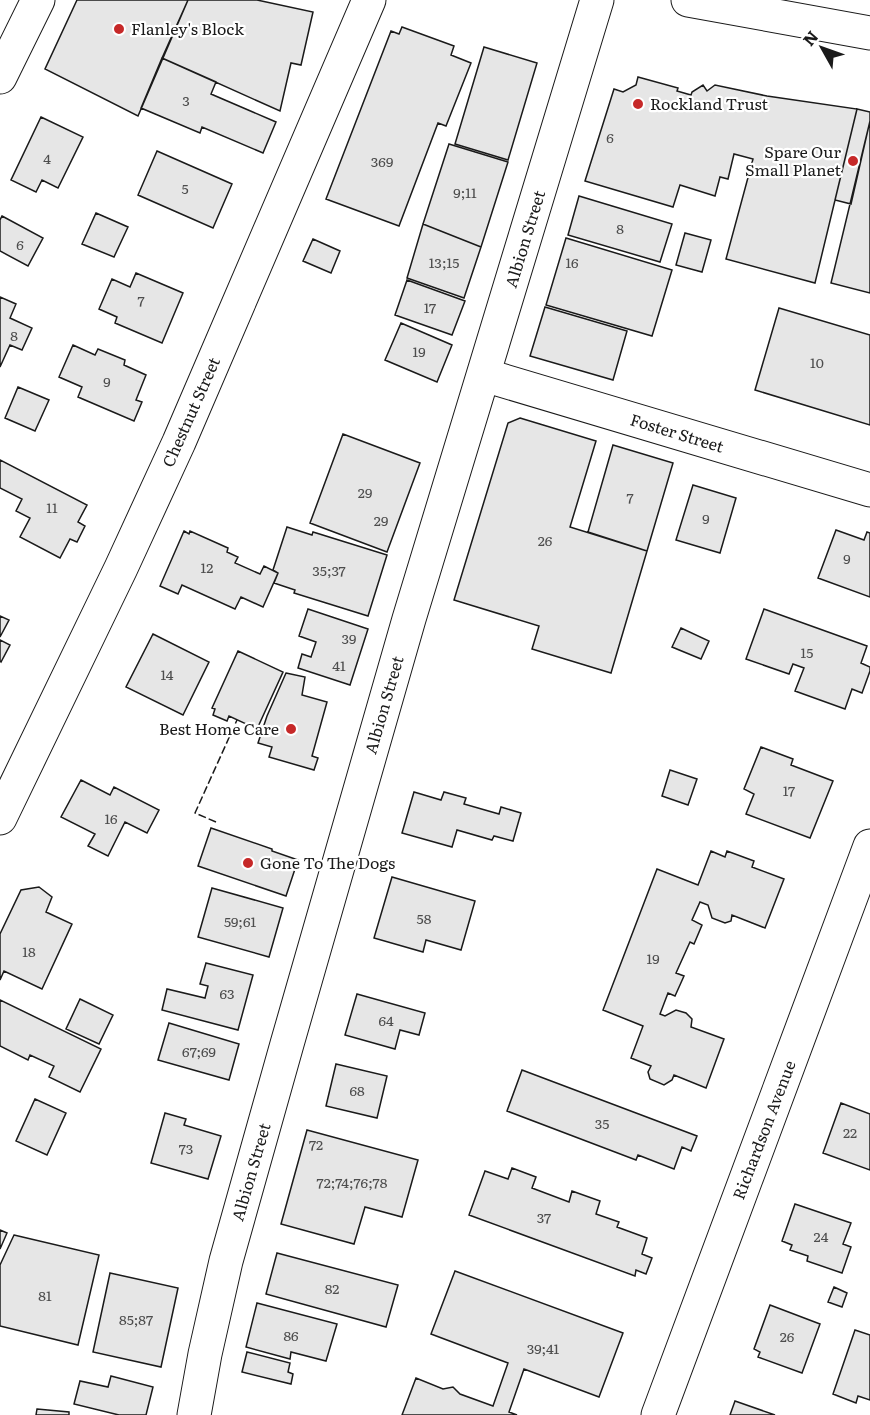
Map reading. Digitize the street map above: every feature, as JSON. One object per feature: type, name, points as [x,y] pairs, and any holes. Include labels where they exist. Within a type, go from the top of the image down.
[{"type":"street","points":[[0,78],[38,0]]},
{"type":"street","name":"Chestnut Street","points":[[0,818],[179,442],[369,0]]},
{"type":"street","name":"Albion Street","points":[[194,1415],[226,1261],[263,1129],[409,619],[597,0]]},
{"type":"street","points":[[705,2],[870,33]]},
{"type":"street","name":"Foster Street","points":[[484,375],[870,490]]},
{"type":"street","name":"Richardson Avenue","points":[[658,1415],[870,846]]},
{"type":"building","name":"Flanley's Block","points":[[77,0],[188,0],[138,116],[45,69]]},
{"type":"building","points":[[188,0],[257,0],[313,12],[301,65],[291,63],[280,111],[162,58]]},
{"type":"building","points":[[402,27],[454,46],[451,55],[471,63],[446,126],[438,123],[399,226],[326,199],[391,31],[399,34]]},
{"type":"building","points":[[484,47],[537,63],[508,160],[455,144]]},
{"type":"building","points":[[162,58],[216,82],[211,94],[276,122],[263,153],[202,127],[200,133],[141,108]]},
{"type":"building","points":[[638,77],[678,88],[677,91],[691,95],[703,85],[707,91],[715,85],[767,96],[857,109],[815,283],[726,259],[753,159],[734,154],[728,179],[720,177],[715,196],[680,185],[673,207],[585,181],[614,89],[623,92],[636,85]]},
{"type":"building","name":"Spare Our Small Planet","points":[[857,109],[870,112],[870,121],[851,204],[835,200]]},
{"type":"building","points":[[41,117],[83,137],[58,188],[42,180],[36,192],[11,180]]},
{"type":"building","points":[[870,121],[870,293],[831,283]]},
{"type":"building","points":[[449,144],[508,162],[481,247],[423,224]]},
{"type":"building","points":[[157,151],[232,184],[213,228],[138,195]]},
{"type":"building","points":[[579,196],[672,224],[660,262],[568,235]]},
{"type":"building","points":[[96,213],[128,227],[114,257],[82,244]]},
{"type":"building","points":[[2,216],[43,238],[28,266],[0,251]]},
{"type":"building","points":[[423,224],[481,247],[464,298],[407,278]]},
{"type":"building","points":[[685,233],[711,240],[702,272],[676,265]]},
{"type":"building","points":[[566,238],[672,270],[652,336],[546,305]]},
{"type":"building","points":[[313,239],[340,251],[331,273],[303,261]]},
{"type":"building","points":[[136,273],[183,293],[162,343],[115,323],[117,317],[99,309],[112,279],[130,287]]},
{"type":"building","points":[[407,280],[465,301],[452,335],[395,315]]},
{"type":"building","points":[[0,297],[16,304],[10,318],[32,328],[22,350],[10,345],[0,367]]},
{"type":"building","points":[[545,307],[627,331],[613,380],[530,356]]},
{"type":"building","points":[[779,308],[870,335],[870,425],[755,390]]},
{"type":"building","points":[[401,323],[452,345],[437,382],[385,360]]},
{"type":"building","points":[[73,345],[95,355],[98,349],[125,360],[124,365],[146,375],[136,400],[142,402],[134,421],[78,397],[82,387],[59,377]]},
{"type":"building","points":[[18,387],[49,400],[35,431],[5,418]]},
{"type":"building","points":[[520,418],[596,441],[570,527],[647,551],[611,673],[532,649],[539,626],[454,600],[508,423]]},
{"type":"building","points":[[343,434],[420,463],[387,552],[310,523]]},
{"type":"building","points":[[613,445],[673,463],[647,551],[588,532]]},
{"type":"building","points":[[0,460],[87,505],[78,522],[85,526],[77,542],[70,539],[60,558],[20,537],[30,518],[16,511],[22,499],[0,488]]},
{"type":"building","points":[[693,485],[736,498],[720,553],[676,540]]},
{"type":"building","points":[[287,527],[312,535],[313,532],[387,555],[368,616],[294,593],[295,590],[274,583],[278,573],[273,570]]},
{"type":"building","points":[[836,530],[864,540],[867,532],[870,533],[870,597],[818,578]]},
{"type":"building","points":[[184,531],[189,534],[190,531],[228,548],[227,552],[238,557],[235,563],[260,574],[264,566],[278,573],[263,607],[241,597],[235,609],[182,585],[178,594],[160,586]]},
{"type":"building","points":[[308,609],[368,629],[350,685],[298,668],[302,654],[311,657],[316,642],[299,636]]},
{"type":"building","points":[[764,609],[867,646],[861,663],[870,667],[870,671],[862,693],[852,689],[845,709],[795,691],[804,668],[793,664],[789,674],[746,659]]},
{"type":"building","points":[[0,616],[9,620],[0,637]]},
{"type":"building","points":[[681,628],[709,641],[701,659],[672,647]]},
{"type":"building","points":[[153,634],[209,662],[183,715],[126,687]]},
{"type":"building","points":[[0,640],[10,645],[1,662],[0,661]]},
{"type":"building","points":[[238,651],[283,672],[257,729],[229,716],[227,721],[213,715],[215,709],[212,708]]},
{"type":"building","name":"Best Home Care","points":[[286,673],[305,677],[302,695],[327,702],[312,756],[318,758],[314,770],[269,757],[272,747],[258,743]]},
{"type":"building","points":[[761,747],[793,759],[791,765],[833,781],[810,838],[746,814],[754,794],[744,789]]},
{"type":"building","points":[[670,770],[697,779],[688,805],[662,796]]},
{"type":"building","points":[[81,780],[110,795],[114,787],[159,810],[147,833],[125,822],[108,856],[88,846],[95,834],[61,817]]},
{"type":"building","points":[[414,792],[441,800],[444,792],[466,798],[464,804],[499,814],[501,807],[521,813],[513,841],[494,836],[492,840],[457,830],[452,847],[402,833]]},
{"type":"building","name":"Gone To The Dogs","points":[[211,828],[298,860],[286,896],[198,866]]},
{"type":"building","points":[[711,851],[725,857],[727,851],[754,861],[752,867],[784,879],[765,928],[732,915],[731,921],[725,923],[712,918],[708,905],[700,902],[692,920],[702,925],[694,944],[690,942],[676,973],[684,976],[675,996],[668,993],[660,1014],[665,1016],[676,1010],[686,1013],[692,1019],[691,1027],[724,1039],[706,1088],[674,1075],[672,1080],[664,1085],[650,1079],[648,1072],[651,1066],[631,1058],[643,1026],[603,1010],[657,869],[698,885]]},
{"type":"building","points":[[392,877],[475,901],[461,950],[426,940],[423,952],[374,938]]},
{"type":"building","points":[[39,887],[52,897],[46,912],[72,924],[42,989],[4,971],[0,980],[0,934],[21,890]]},
{"type":"building","points":[[212,888],[283,908],[269,957],[198,937]]},
{"type":"building","points":[[206,963],[253,975],[238,1030],[162,1010],[167,989],[205,998],[208,986],[200,984]]},
{"type":"building","points":[[357,994],[425,1013],[419,1035],[400,1030],[395,1049],[345,1035]]},
{"type":"building","points":[[80,999],[113,1015],[99,1044],[66,1029]]},
{"type":"building","points":[[0,1000],[101,1049],[80,1092],[49,1077],[54,1066],[30,1055],[28,1060],[0,1046]]},
{"type":"building","points":[[169,1023],[239,1044],[229,1080],[158,1060]]},
{"type":"building","points":[[336,1064],[387,1076],[377,1118],[326,1106]]},
{"type":"building","points":[[522,1070],[697,1136],[691,1151],[682,1147],[674,1169],[638,1155],[636,1160],[507,1111]]},
{"type":"building","points":[[35,1099],[66,1113],[47,1155],[16,1141]]},
{"type":"building","points":[[841,1103],[870,1114],[870,1170],[823,1153]]},
{"type":"building","points":[[165,1113],[186,1119],[184,1125],[221,1136],[208,1179],[151,1163]]},
{"type":"building","points":[[307,1130],[418,1160],[402,1217],[365,1207],[354,1244],[281,1224]]},
{"type":"building","points":[[512,1168],[536,1177],[532,1188],[569,1202],[572,1191],[600,1201],[596,1214],[619,1222],[617,1227],[647,1238],[642,1254],[652,1258],[646,1274],[636,1270],[635,1276],[469,1215],[485,1171],[508,1179]]},
{"type":"building","points":[[795,1204],[851,1223],[843,1244],[851,1247],[842,1273],[807,1261],[808,1256],[790,1250],[792,1245],[782,1241]]},
{"type":"building","points":[[0,1230],[7,1233],[0,1249]]},
{"type":"building","points":[[14,1235],[99,1255],[78,1345],[0,1326],[0,1265]]},
{"type":"building","points":[[277,1253],[398,1285],[386,1327],[266,1294]]},
{"type":"building","points":[[455,1271],[623,1333],[599,1397],[524,1369],[509,1412],[517,1415],[402,1415],[416,1378],[443,1389],[453,1387],[460,1394],[493,1406],[508,1363],[431,1334]]},
{"type":"building","points":[[110,1273],[178,1288],[161,1367],[93,1352]]},
{"type":"building","points":[[834,1287],[847,1293],[842,1307],[828,1302]]},
{"type":"building","points":[[257,1303],[337,1324],[326,1361],[291,1352],[290,1359],[246,1347]]},
{"type":"building","points":[[770,1305],[820,1324],[802,1373],[758,1357],[760,1352],[754,1349]]},
{"type":"building","points":[[855,1330],[870,1335],[870,1400],[858,1396],[856,1403],[833,1394]]},
{"type":"building","points":[[247,1352],[290,1363],[288,1372],[293,1374],[291,1384],[242,1372]]},
{"type":"building","points":[[111,1376],[153,1387],[146,1415],[119,1415],[74,1404],[80,1381],[108,1387]]},
{"type":"building","points":[[735,1401],[775,1415],[730,1415]]},
{"type":"building","points":[[37,1409],[69,1412],[69,1415],[36,1415]]},
{"type":"fence","points":[[216,822],[195,813],[237,720]]},
{"type":"place","name":"Flanley's Block","points":[[119,29]]},
{"type":"place","name":"Rockland Trust","points":[[638,104]]},
{"type":"place","name":"Spare Our Small Planet","points":[[853,161]]},
{"type":"place","name":"Best Home Care","points":[[291,729]]},
{"type":"place","name":"Gone To The Dogs","points":[[248,863]]}]
